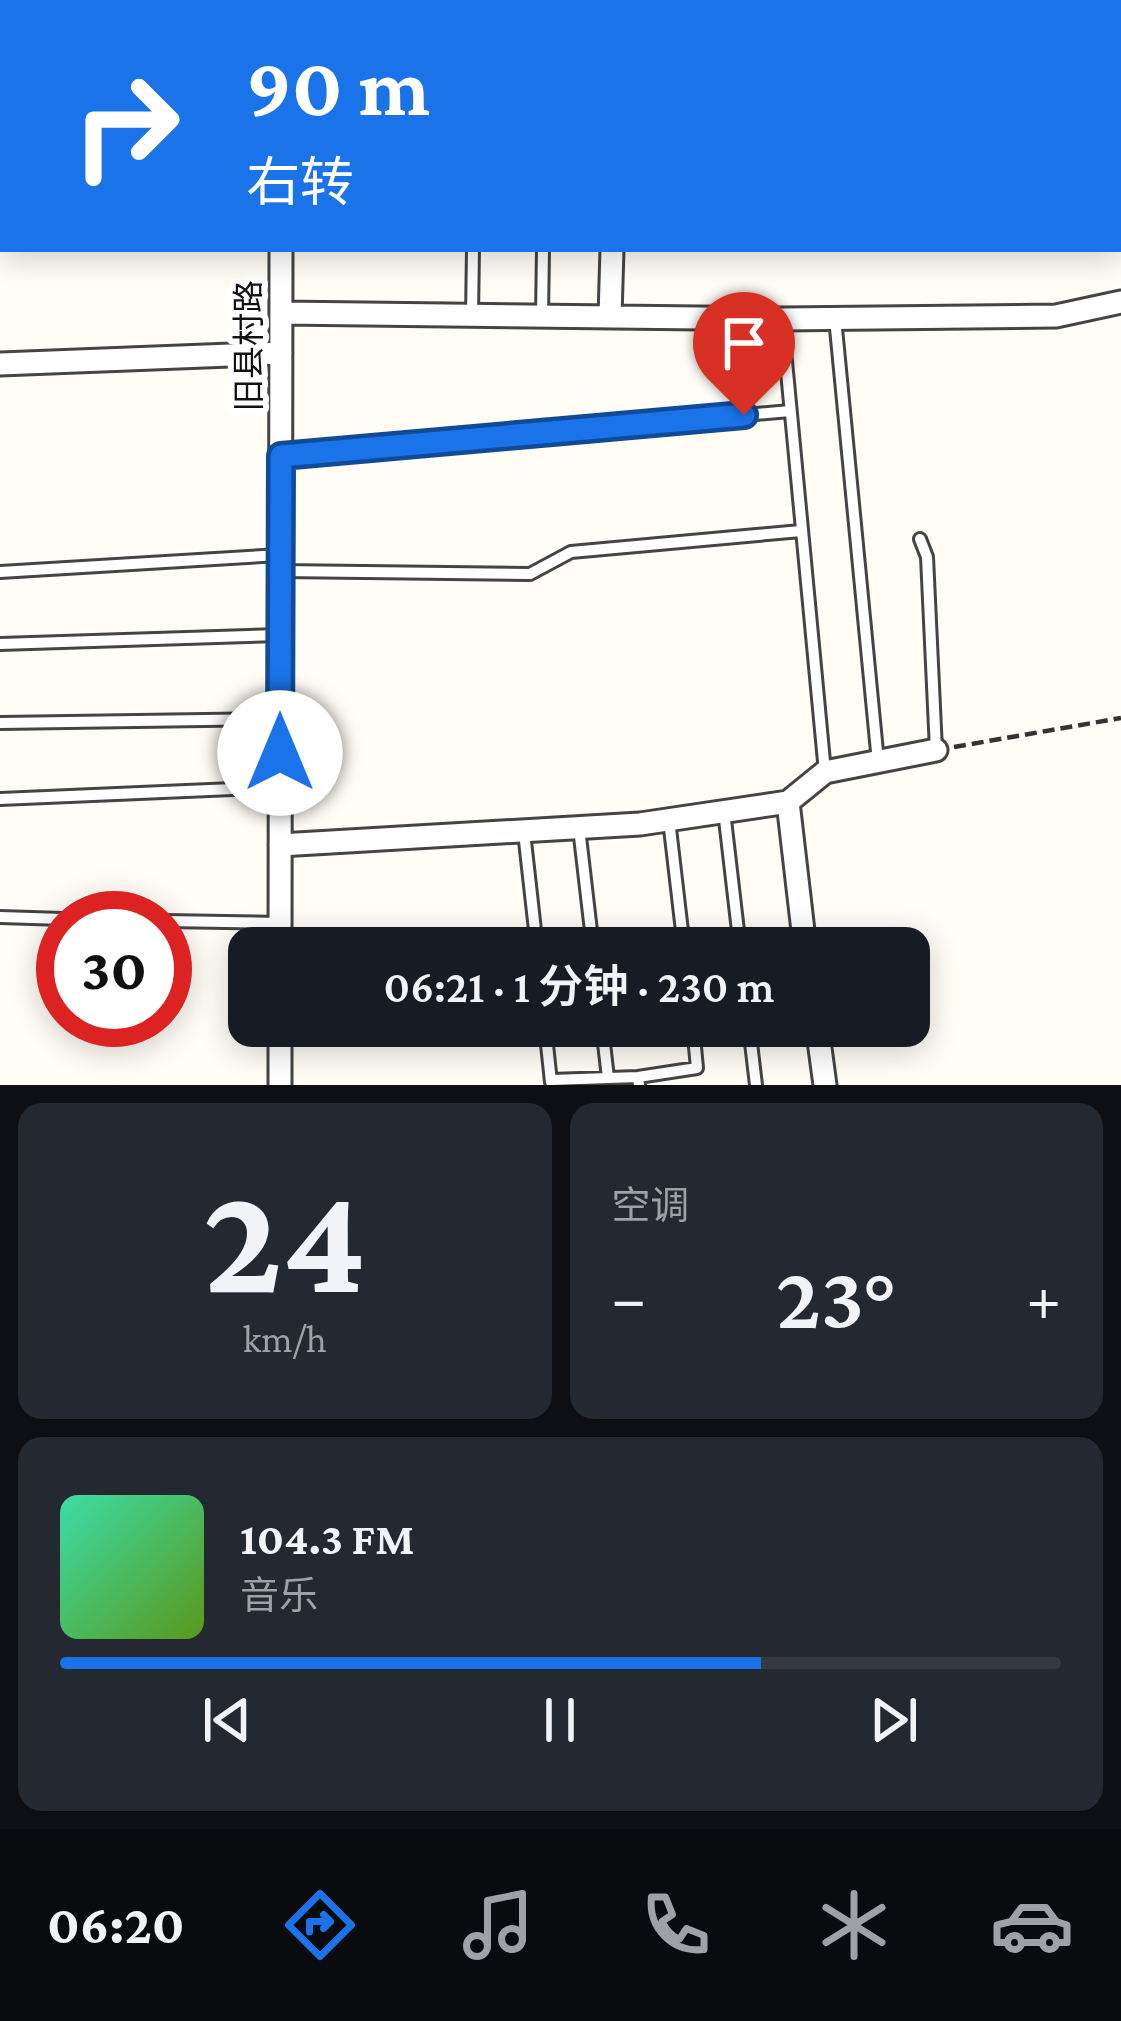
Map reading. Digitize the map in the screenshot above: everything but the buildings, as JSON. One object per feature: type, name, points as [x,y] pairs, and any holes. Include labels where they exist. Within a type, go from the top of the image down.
[{"type":"street","name":"旧县村路","points":[[280,927],[281,252]]},
{"type":"street","points":[[610,317],[612,252]]},
{"type":"street","points":[[280,313],[782,320],[1055,316],[1121,302]]},
{"type":"street","points":[[0,364],[281,353]]},
{"type":"street","points":[[280,844],[669,820],[788,802],[825,772],[936,750]]},
{"type":"street","points":[[788,802],[803,927]]},
{"type":"street","points":[[280,1047],[280,1085]]},
{"type":"street","points":[[820,1047],[825,1085]]},
{"type":"lane","points":[[472,316],[473,252]]},
{"type":"lane","points":[[542,316],[543,252]]},
{"type":"lane","points":[[835,318],[878,761]]},
{"type":"lane","points":[[782,320],[825,772]]},
{"type":"lane","points":[[281,456],[790,411]]},
{"type":"lane","points":[[0,572],[280,563],[530,574],[571,552],[801,531]]},
{"type":"lane","points":[[920,539],[926,556],[936,750]]},
{"type":"lane","points":[[0,644],[280,635]]},
{"type":"lane","points":[[0,723],[280,719]]},
{"type":"lane","points":[[0,799],[280,787]]},
{"type":"lane","points":[[724,812],[738,927]]},
{"type":"lane","points":[[669,820],[682,927]]},
{"type":"lane","points":[[579,828],[591,927]]},
{"type":"lane","points":[[524,831],[535,927]]},
{"type":"lane","points":[[0,917],[36,918]]},
{"type":"lane","points":[[192,921],[280,923]]},
{"type":"lane","points":[[547,1047],[551,1082],[639,1081],[698,1068],[696,1047]]},
{"type":"lane","points":[[604,1047],[608,1078]]},
{"type":"lane","points":[[751,1047],[756,1085]]},
{"type":"path","points":[[936,750],[1121,718]]},
{"type":"route","points":[[280,753],[281,456],[744,415]]}]
